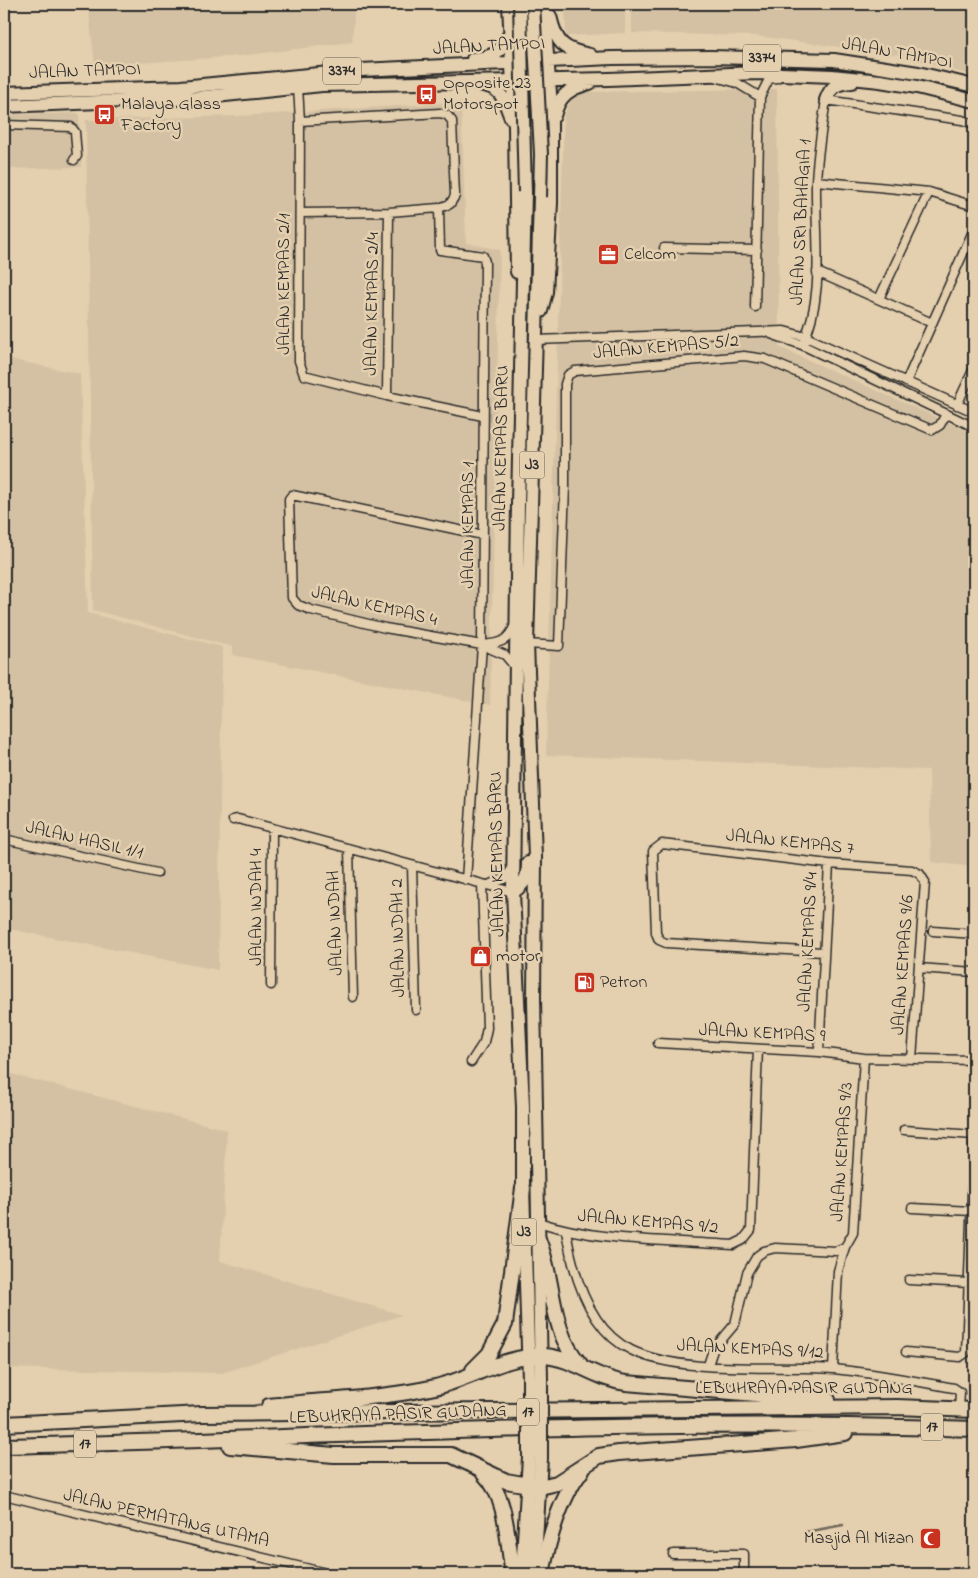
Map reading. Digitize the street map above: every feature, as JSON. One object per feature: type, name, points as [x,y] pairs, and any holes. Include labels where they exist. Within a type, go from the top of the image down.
[{"type":"highway","points":[[463,1379],[489,1354],[505,1324],[523,1188]]},
{"type":"highway","points":[[538,1239],[544,1253],[561,1332],[571,1355],[582,1366]]},
{"type":"highway","points":[[202,1414],[386,1395],[435,1387],[463,1379],[500,1362],[535,1356],[564,1359],[608,1379],[626,1383],[774,1394],[897,1407]]},
{"type":"highway","name":"LEBUHRAYA PASIR GUDANG","points":[[4,1424],[202,1414],[897,1407],[974,1410]]},
{"type":"highway","points":[[167,1440],[334,1455],[451,1455],[497,1477],[535,1487],[556,1484],[600,1456],[796,1440],[890,1426]]},
{"type":"highway","name":"LEBUHRAYA PASIR GUDANG","points":[[4,1446],[588,1428],[890,1426],[974,1429]]},
{"type":"highway","points":[[472,1464],[492,1482],[498,1495],[513,1574]]},
{"type":"highway","points":[[542,1574],[556,1520],[572,1482],[587,1464]]},
{"type":"main road","points":[[509,4],[515,127],[515,246],[522,332]]},
{"type":"main road","name":"JALAN KEMPAS BARU","points":[[520,4],[525,192],[515,667],[513,892],[523,1107],[523,1188],[535,1356]]},
{"type":"main road","name":"JALAN KEMPAS BARU","points":[[533,4],[541,154],[527,644],[533,814],[538,1222],[534,1574]]},
{"type":"main road","points":[[536,320],[543,307],[550,256],[552,130],[550,80],[545,34],[545,4]]},
{"type":"main road","points":[[545,4],[553,31],[562,44],[579,53],[605,58]]},
{"type":"main road","points":[[510,34],[523,43],[534,42],[545,34]]},
{"type":"main road","points":[[402,68],[432,62],[482,58],[499,52],[510,34]]},
{"type":"main road","name":"JALAN TAMPOI","points":[[4,93],[181,86],[283,76],[402,68],[605,58],[711,57],[834,60],[918,73],[974,86]]},
{"type":"main road","name":"JALAN TAMPOI","points":[[4,106],[196,98],[298,87],[609,79],[711,74],[832,76],[917,87],[974,101]]},
{"type":"main road","points":[[552,130],[558,103],[565,93],[583,85],[609,79]]},
{"type":"main road","points":[[826,100],[830,91],[838,83],[880,81]]},
{"type":"main road","points":[[438,83],[481,85],[496,88],[515,127]]},
{"type":"main road","points":[[514,103],[522,93],[528,91],[541,96],[551,106]]},
{"type":"main road","points":[[513,892],[521,886],[528,875],[529,833],[533,814]]},
{"type":"main road","name":"JALAN KEMPAS BARU","points":[[522,1574],[535,1487]]},
{"type":"street","points":[[711,74],[720,80],[737,83],[760,97]]},
{"type":"street","points":[[283,76],[298,87]]},
{"type":"street","points":[[755,307],[760,97],[769,79],[822,79],[832,76]]},
{"type":"street","name":"JALAN KEMPAS 2/1","points":[[298,87],[300,120],[299,362],[304,374],[386,396],[483,416]]},
{"type":"street","points":[[826,100],[962,120],[974,124]]},
{"type":"street","name":"JALAN SRI BAHAGIA 1","points":[[802,345],[814,309],[817,272],[816,181],[826,100]]},
{"type":"street","points":[[300,120],[440,113],[447,115],[452,121],[454,196],[450,204],[439,208],[389,212],[300,213]]},
{"type":"street","points":[[4,125],[71,127],[75,132],[77,156],[74,160]]},
{"type":"street","points":[[816,181],[929,192],[974,206]]},
{"type":"street","points":[[879,299],[929,192]]},
{"type":"street","name":"JALAN KEMPAS 1","points":[[439,208],[440,250],[476,253],[483,256],[485,262],[482,645],[466,880]]},
{"type":"street","name":"JALAN KEMPAS 2/4","points":[[386,396],[389,212]]},
{"type":"street","points":[[906,382],[974,228]]},
{"type":"street","points":[[664,248],[757,250]]},
{"type":"street","points":[[817,272],[932,323]]},
{"type":"street","points":[[536,340],[784,331],[806,337],[974,412]]},
{"type":"street","points":[[766,332],[802,345],[974,427]]},
{"type":"street","name":"JALAN KEMPAS 5/2","points":[[527,644],[559,646],[565,487],[565,384],[568,375],[575,371],[744,356],[765,359],[932,430],[940,425],[946,414]]},
{"type":"street","points":[[957,404],[974,368]]},
{"type":"street","name":"JALAN KEMPAS 4","points":[[482,645],[385,628],[298,605],[292,598],[289,499],[292,495],[296,494],[483,535]]},
{"type":"street","points":[[482,645],[504,642],[510,636],[517,622]]},
{"type":"street","points":[[482,645],[500,652],[515,667]]},
{"type":"street","name":"JALAN INDAH","points":[[233,820],[513,892]]},
{"type":"street","name":"JALAN INDAH 4","points":[[271,985],[272,829]]},
{"type":"street","name":"JALAN HASIL 1/1","points":[[4,839],[157,874]]},
{"type":"street","name":"JALAN KEMPAS 7","points":[[823,952],[666,943],[658,940],[656,933],[653,851],[662,844],[829,864],[912,870],[920,874]]},
{"type":"street","name":"JALAN INDAH","points":[[349,849],[353,997]]},
{"type":"street","name":"JALAN KEMPAS 9/4","points":[[819,1052],[829,864]]},
{"type":"street","name":"JALAN INDAH 2","points":[[412,866],[416,1010]]},
{"type":"street","points":[[471,1062],[484,1042],[487,1028],[485,885],[504,879],[513,867]]},
{"type":"street","name":"JALAN KEMPAS 9/6","points":[[912,1058],[925,882],[920,874]]},
{"type":"street","points":[[933,931],[974,934]]},
{"type":"street","points":[[919,968],[974,972]]},
{"type":"street","name":"JALAN KEMPAS 9","points":[[658,1043],[819,1052],[864,1058],[974,1060]]},
{"type":"street","name":"JALAN KEMPAS 9/2","points":[[538,1222],[566,1231],[591,1235],[733,1245],[744,1240],[750,1230],[758,1049]]},
{"type":"street","name":"JALAN KEMPAS 9/3","points":[[833,1369],[838,1271],[845,1247],[853,1233],[864,1058]]},
{"type":"street","points":[[904,1130],[974,1136]]},
{"type":"street","points":[[906,1352],[964,1356],[966,1354],[974,1143]]},
{"type":"street","points":[[912,1208],[972,1211]]},
{"type":"street","name":"JALAN KEMPAS 9/12","points":[[566,1231],[569,1247],[586,1300],[597,1321],[616,1340],[630,1350],[645,1355],[708,1365],[833,1369],[954,1388],[960,1392],[959,1409]]},
{"type":"street","points":[[708,1365],[713,1350],[735,1324],[747,1273],[757,1256],[764,1251],[775,1248],[836,1251],[845,1247]]},
{"type":"street","points":[[908,1280],[969,1283]]},
{"type":"street","name":"JALAN PERMATANG UTAMA","points":[[4,1495],[322,1572]]},
{"type":"street","points":[[673,1554],[744,1554],[744,1574]]},
{"type":"shaded area","points":[[88,4],[355,4],[352,42],[239,56],[95,66]]},
{"type":"shaded area","points":[[565,4],[625,4],[625,33],[566,36]]},
{"type":"shaded area","points":[[632,4],[974,4],[974,76],[901,55],[756,36],[632,33]]},
{"type":"shaded area","points":[[777,89],[779,347],[974,434],[974,867],[931,862],[929,770],[546,755],[564,115],[572,98],[584,92]]},
{"type":"shaded area","points":[[461,102],[466,243],[500,250],[490,705],[233,655],[233,647],[93,610],[86,120],[239,116]]},
{"type":"shaded area","points":[[79,113],[81,167],[4,169],[4,115]]},
{"type":"shaded area","points":[[4,358],[80,374],[88,613],[222,647],[218,970],[4,928]]},
{"type":"shaded area","points":[[4,1072],[227,1130],[220,1261],[402,1315],[222,1373],[4,1368]]},
{"type":"waterway","points":[[806,1532],[843,1525]]},
{"type":"place","name":"Opposite 23 Motorspot","points":[[427,94]]},
{"type":"place","name":"Malaya Glass Factory","points":[[105,115]]},
{"type":"place","name":"Celcom","points":[[608,255]]},
{"type":"place","name":"motor","points":[[480,957]]},
{"type":"place","name":"Petron","points":[[584,983]]},
{"type":"place","name":"Masjid Al Mizan","points":[[930,1539]]}]
